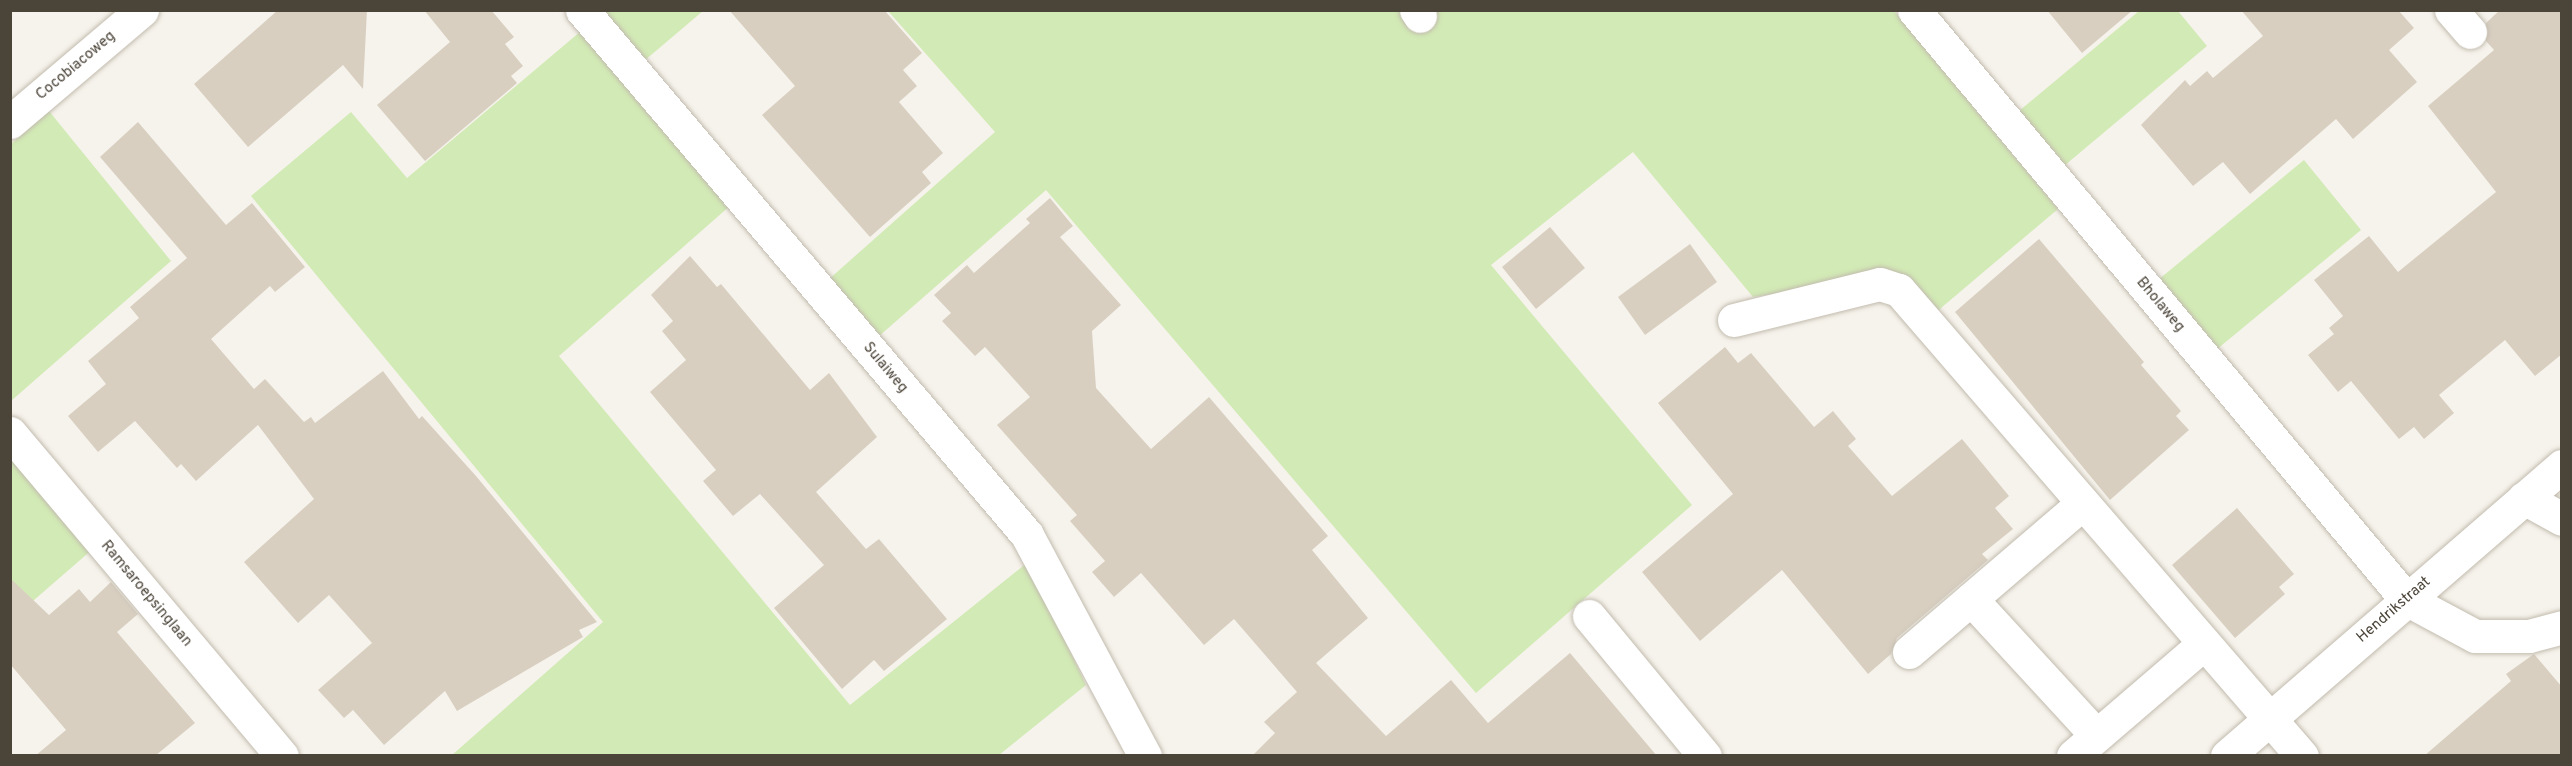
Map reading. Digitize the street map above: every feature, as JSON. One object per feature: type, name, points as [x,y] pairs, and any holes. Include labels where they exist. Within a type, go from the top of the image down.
[{"type":"street","name":"Sulaiweg","points":[[582,10],[1027,535],[1145,756]]},
{"type":"street","name":"Bholaweg","points":[[1914,10],[2406,598]]},
{"type":"street","name":"Cocobiacoweg","points":[[10,122],[137,12]]},
{"type":"street","points":[[1734,320],[1880,284],[1899,290],[2202,645],[2271,718],[2302,756]]},
{"type":"street","name":"Ramsaroepsinglaan","points":[[10,433],[282,756]]},
{"type":"street","name":"Hendrikstraat","points":[[2227,756],[2406,598],[2562,466]]},
{"type":"street","points":[[2524,498],[2562,519]]},
{"type":"street","points":[[1909,652],[2083,503]]},
{"type":"street","points":[[1971,598],[2084,745],[2202,645]]},
{"type":"street","points":[[2406,598],[2475,636],[2529,636],[2562,627]]},
{"type":"street","points":[[1589,616],[1704,756]]},
{"type":"green space","points":[[601,10],[703,11],[644,61]]},
{"type":"green space","points":[[888,11],[1894,11],[2058,209],[1928,319],[1892,276],[1753,297],[1633,152],[1491,265],[1692,505],[1476,693],[1046,190],[878,337],[828,280],[995,132]]},
{"type":"green space","points":[[2139,11],[2178,11],[2207,46],[2064,166],[2019,111]]},
{"type":"green space","points":[[581,31],[731,205],[559,356],[850,705],[1028,562],[1086,685],[999,755],[452,755],[603,622],[251,196],[351,112],[407,178]]},
{"type":"green space","points":[[49,111],[171,261],[11,401],[11,144]]},
{"type":"green space","points":[[2304,160],[2361,230],[2216,350],[2158,280]]},
{"type":"green space","points":[[10,447],[94,548],[11,620],[10,620]]},
{"type":"building","points":[[278,10],[367,10],[363,89],[343,65],[248,147],[194,84]]},
{"type":"building","points":[[424,10],[491,10],[514,37],[505,44],[523,66],[511,76],[517,83],[425,161],[377,105],[450,42]]},
{"type":"building","points":[[729,10],[885,11],[922,53],[903,70],[917,86],[899,102],[943,153],[922,172],[931,183],[870,237],[762,115],[795,86]]},
{"type":"building","points":[[2047,10],[2133,10],[2082,53]]},
{"type":"building","points":[[2241,10],[2398,10],[2414,28],[2389,50],[2417,82],[2353,139],[2336,119],[2250,194],[2223,162],[2193,186],[2141,125],[2185,80],[2190,86],[2207,71],[2213,78],[2263,36]]},
{"type":"building","points":[[2500,10],[2562,10],[2562,354],[2535,376],[2505,340],[2439,395],[2454,413],[2424,439],[2414,427],[2399,439],[2351,381],[2338,392],[2308,355],[2334,334],[2329,328],[2343,316],[2314,280],[2369,236],[2398,272],[2496,192],[2428,106],[2494,50],[2486,41],[2486,23]]},
{"type":"building","points":[[138,122],[226,225],[252,203],[305,267],[275,292],[270,286],[211,339],[254,389],[265,379],[304,422],[311,417],[315,423],[383,371],[419,419],[422,416],[476,476],[597,622],[579,630],[583,637],[457,711],[445,691],[384,745],[353,710],[344,718],[318,690],[372,643],[329,595],[298,623],[244,562],[314,499],[258,425],[196,481],[181,464],[177,468],[135,421],[98,452],[68,416],[106,384],[88,361],[139,318],[130,307],[187,258],[100,157]]},
{"type":"building","points":[[1050,198],[1073,226],[1060,237],[1121,305],[1092,331],[1096,388],[1151,449],[1209,397],[1328,536],[1312,550],[1368,618],[1316,663],[1386,736],[1451,680],[1488,723],[1570,653],[1657,756],[1252,756],[1275,733],[1264,722],[1297,692],[1234,619],[1204,645],[1141,573],[1114,597],[1092,572],[1105,561],[1070,521],[1077,515],[997,425],[1030,397],[985,347],[975,356],[942,321],[951,313],[934,295],[967,265],[974,273],[1030,223],[1026,219]]},
{"type":"building","points":[[1550,227],[1585,268],[1536,309],[1502,267]]},
{"type":"building","points":[[2039,239],[2144,362],[2141,365],[2181,411],[2176,416],[2189,430],[2110,500],[1955,312]]},
{"type":"building","points":[[1690,244],[1717,282],[1645,335],[1618,297]]},
{"type":"building","points":[[690,256],[717,287],[721,284],[810,390],[829,373],[877,437],[816,492],[866,549],[879,539],[947,619],[884,671],[874,660],[842,689],[774,608],[824,565],[760,494],[733,516],[703,481],[716,470],[650,392],[686,360],[662,331],[673,321],[651,295]]},
{"type":"building","points":[[1725,347],[1738,363],[1751,353],[1814,427],[1833,411],[1856,439],[1848,446],[1892,496],[1962,439],[2009,496],[1995,508],[2013,529],[1982,554],[1988,560],[1897,638],[1891,654],[1868,674],[1782,570],[1700,641],[1642,572],[1733,494],[1658,403]]},
{"type":"building","points":[[2237,508],[2294,574],[2279,587],[2285,594],[2235,638],[2172,565]]},
{"type":"building","points":[[10,578],[49,615],[79,589],[90,602],[111,582],[138,614],[117,632],[195,723],[155,756],[35,756],[66,730],[10,664]]},
{"type":"building","points":[[2534,654],[2562,687],[2562,756],[2424,756],[2511,681],[2506,674]]}]
